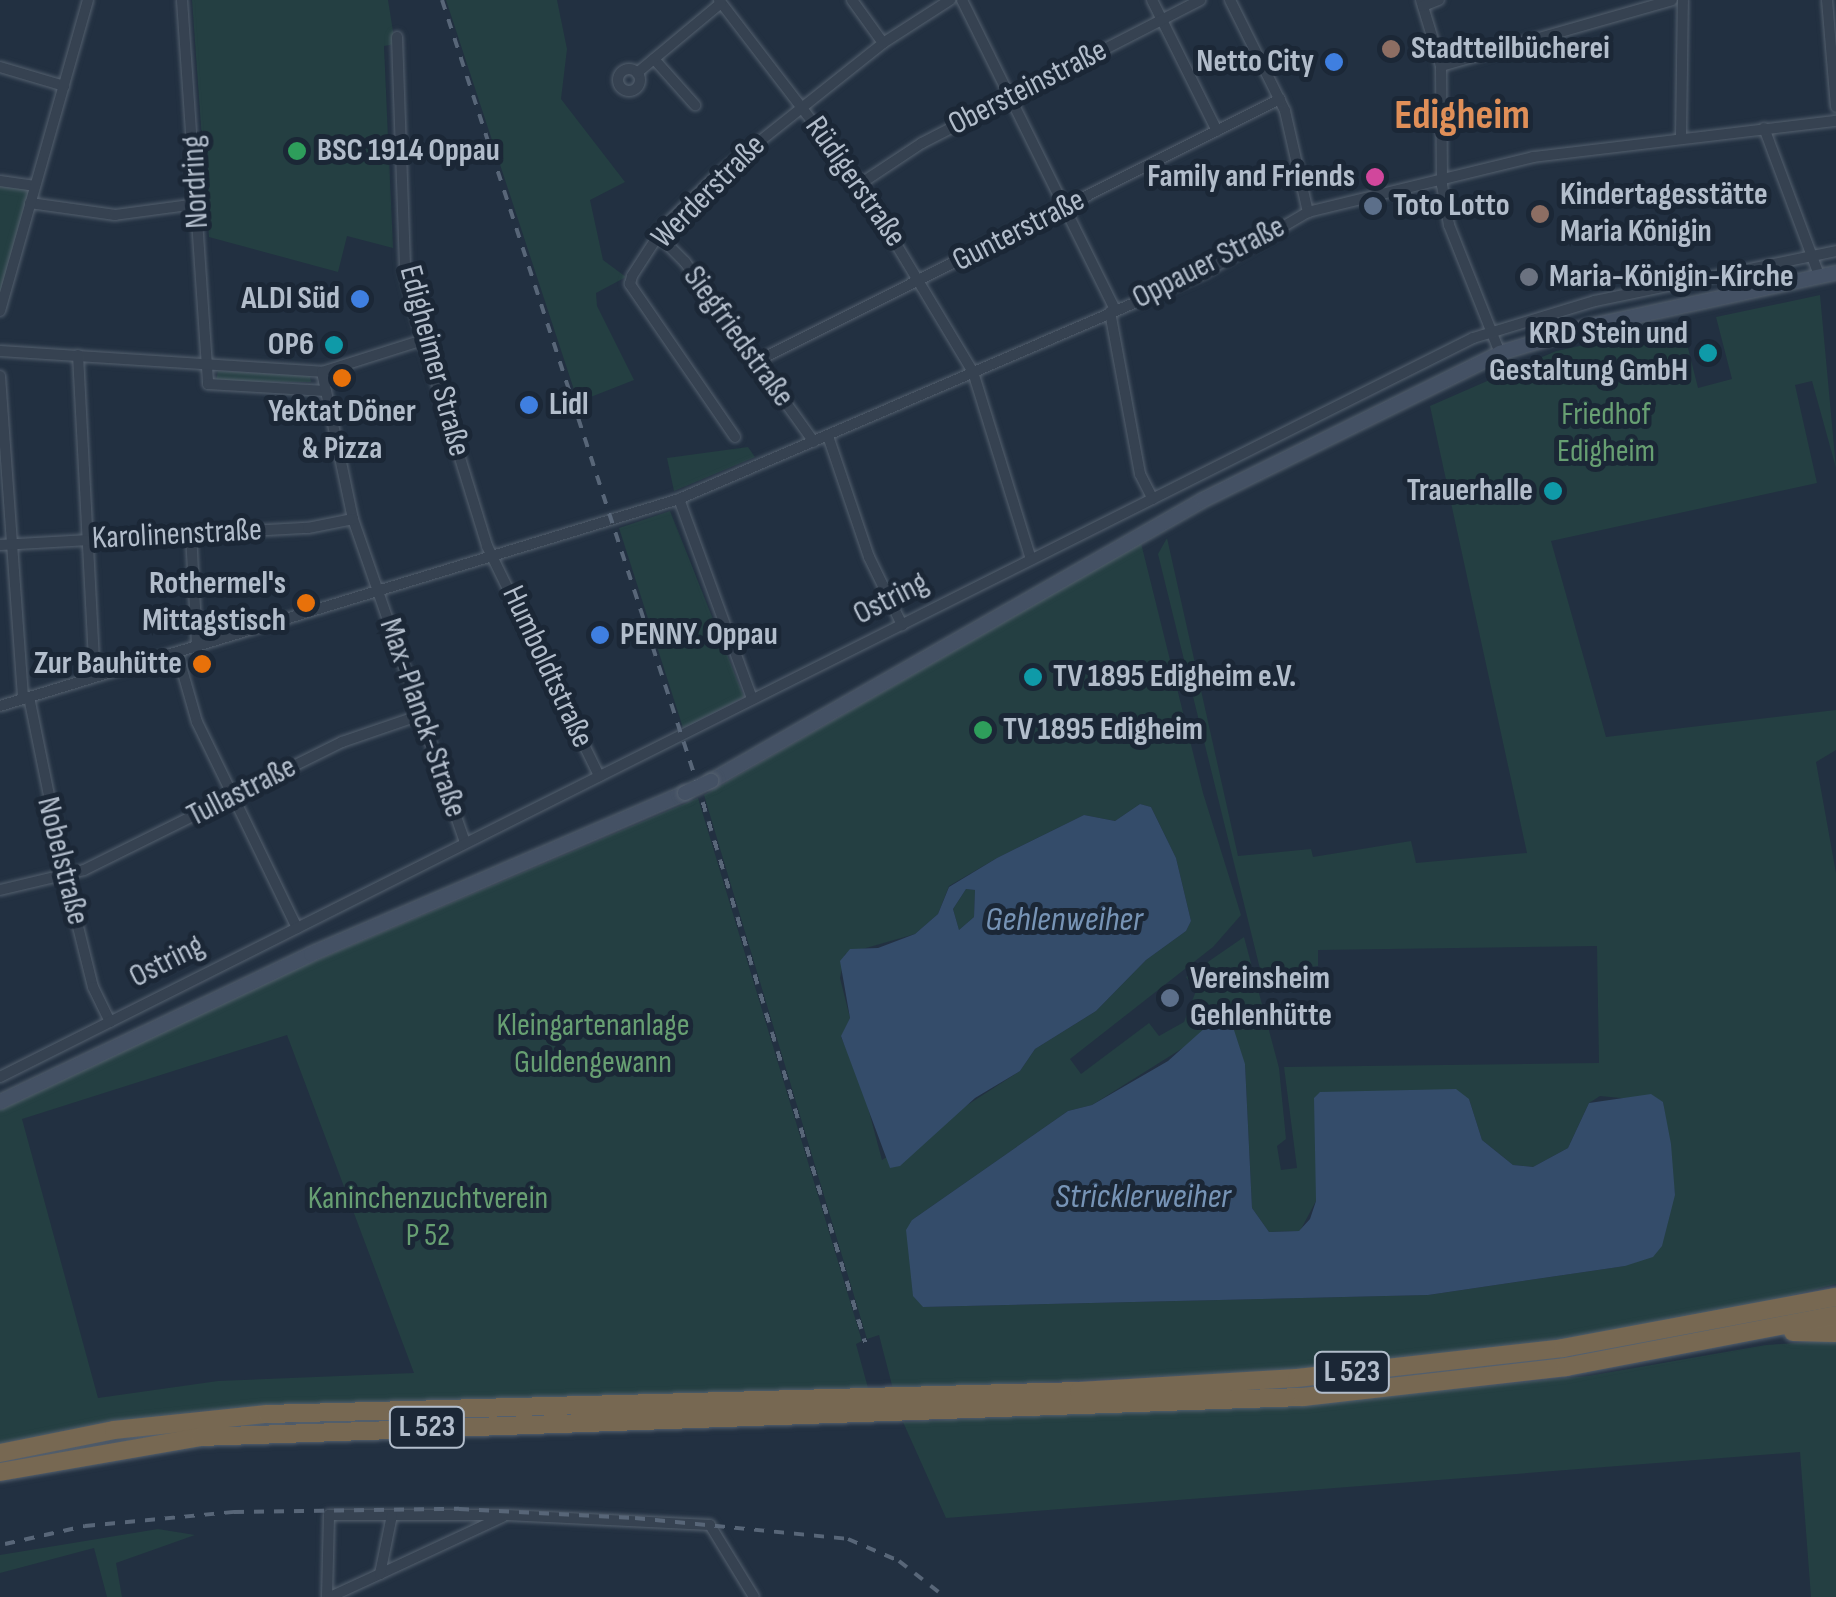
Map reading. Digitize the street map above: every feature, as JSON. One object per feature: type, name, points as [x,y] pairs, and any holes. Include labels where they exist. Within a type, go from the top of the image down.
[{"type":"highway","name":"L 523","points":[[911,1406],[1473,1360],[1836,1298]]},
{"type":"highway","points":[[1768,1330],[1836,1315]]},
{"type":"highway","name":"L 523","points":[[0,1453],[114,1430],[267,1414],[1303,1397],[1566,1367],[1768,1330]]},
{"type":"highway","points":[[1768,1330],[1836,1333]]},
{"type":"highway","name":"L 523","points":[[0,1472],[200,1437],[855,1407]]},
{"type":"street","points":[[0,312],[88,0]]},
{"type":"street","name":"Nordring","points":[[182,0],[206,364]]},
{"type":"street","points":[[852,0],[883,42]]},
{"type":"street","name":"Werderstraße","points":[[735,437],[630,284],[658,235],[802,106],[883,42],[950,0]]},
{"type":"street","points":[[962,0],[1112,310],[1140,474],[1153,499]]},
{"type":"street","points":[[1152,0],[1217,131]]},
{"type":"street","name":"Obersteinstraße","points":[[860,184],[1011,95],[1200,0]]},
{"type":"street","points":[[1230,0],[1280,99],[1308,212]]},
{"type":"street","points":[[1439,0],[1422,3],[1440,66],[1442,176],[1450,225],[1486,333],[1500,352]]},
{"type":"street","points":[[1440,66],[1672,0]]},
{"type":"street","points":[[1681,136],[1683,0]]},
{"type":"street","points":[[1827,0],[1836,107]]},
{"type":"street","name":"Rüdigerstraße","points":[[638,73],[720,1],[860,184],[973,372],[1032,558]]},
{"type":"street","name":"Edigheimer Straße","points":[[397,37],[405,272],[423,340],[495,559]]},
{"type":"street","points":[[654,59],[694,105]]},
{"type":"street","points":[[0,67],[64,86]]},
{"type":"street","name":"Gunterstraße","points":[[757,361],[1280,99]]},
{"type":"street","name":"Oppauer Straße","points":[[495,559],[678,499],[814,442],[1204,273],[1308,212],[1442,176],[1681,136],[1836,121]]},
{"type":"street","points":[[1764,128],[1820,278]]},
{"type":"street","points":[[0,181],[35,186]]},
{"type":"street","points":[[30,203],[115,215],[196,204]]},
{"type":"street","name":"Siegfriedstraße","points":[[658,235],[757,361],[814,442]]},
{"type":"street","name":"Ostring","points":[[0,1078],[1486,333],[1595,301],[1836,251]]},
{"type":"street","name":"Ostring","points":[[0,1102],[311,954],[711,780],[1172,517],[1500,352],[1590,326],[1836,273]]},
{"type":"street","points":[[0,350],[322,372],[423,340]]},
{"type":"street","points":[[78,355],[95,677]]},
{"type":"street","points":[[206,364],[208,384],[326,391]]},
{"type":"street","name":"Max-Planck-Straße","points":[[322,372],[353,519],[466,842]]},
{"type":"street","name":"Nobelstraße","points":[[0,376],[26,698],[93,987],[110,1022]]},
{"type":"street","points":[[828,436],[869,557],[902,625]]},
{"type":"street","points":[[678,499],[752,699]]},
{"type":"street","name":"Karolinenstraße","points":[[0,545],[308,528],[353,519]]},
{"type":"street","points":[[190,534],[197,646]]},
{"type":"street","points":[[0,706],[495,559]]},
{"type":"street","name":"Humboldtstraße","points":[[495,559],[599,776]]},
{"type":"street","points":[[178,652],[190,708],[297,928]]},
{"type":"street","name":"Tullastraße","points":[[0,890],[65,874],[342,742],[421,715]]},
{"type":"street","points":[[506,1515],[329,1597],[328,1515],[506,1515],[710,1526],[754,1597]]},
{"type":"street","points":[[380,1574],[392,1515]]},
{"type":"green space","name":"BSC 1914 Oppau","points":[[192,0],[388,0],[395,44],[384,46],[393,248],[347,236],[338,272],[209,237]]},
{"type":"green space","points":[[446,0],[557,0],[567,49],[561,99],[625,182],[590,200],[603,260],[626,277],[596,293],[597,306],[634,380],[578,402]]},
{"type":"green space","points":[[0,185],[31,189],[0,298]]},
{"type":"green space","name":"Friedhof Edigheim","points":[[1820,295],[1836,468],[1812,381],[1795,385],[1817,483],[1551,541],[1606,737],[1836,710],[1836,750],[1816,762],[1836,873],[1836,1284],[1740,1309],[1496,1351],[1320,1369],[893,1389],[879,1335],[867,1339],[704,795],[1141,543],[1203,793],[1241,915],[1213,947],[1070,1059],[1081,1074],[1149,1023],[1159,1036],[1184,1022],[1196,991],[1186,977],[1244,937],[1279,1068],[1286,1139],[1277,1146],[1281,1170],[1297,1168],[1284,1067],[1599,1063],[1597,946],[1318,950],[1318,966],[1261,973],[1158,554],[1167,538],[1238,856],[1311,849],[1313,857],[1411,841],[1416,863],[1527,853],[1430,406],[1556,351],[1682,324],[1698,388],[1732,379],[1716,317]],"holes":[[[1140,804],[1151,807],[1176,858],[1191,921],[1186,931],[1146,960],[1096,1011],[1035,1049],[1020,1071],[882,1160],[860,1078],[841,1037],[850,1018],[840,978],[845,954],[915,934],[938,914],[949,886],[997,858],[1084,815],[1115,821]],[[1194,1041],[1245,1064],[1252,1208],[1269,1232],[1300,1231],[1316,1201],[1469,1099],[1482,1140],[1513,1165],[1533,1167],[1568,1148],[1589,1103],[1600,1096],[1663,1102],[1675,1195],[1625,1266],[1428,1295],[923,1307],[912,1220],[1068,1111],[1092,1105]]]},
{"type":"green space","points":[[218,371],[310,376],[311,382],[216,381]]},
{"type":"green space","points":[[748,447],[755,457],[674,491],[667,458]]},
{"type":"green space","points":[[670,511],[744,697],[683,728],[619,528]]},
{"type":"green space","points":[[698,798],[862,1341],[856,1344],[868,1388],[200,1411],[0,1446],[0,1110],[289,972]],"holes":[[[287,1035],[414,1373],[218,1381],[98,1398],[22,1119]]]},
{"type":"green space","points":[[966,889],[975,890],[974,917],[959,930],[953,909]]},
{"type":"green space","points":[[1836,1340],[1836,1597],[1811,1597],[1800,1452],[946,1518],[903,1422],[1294,1404],[1588,1376],[1766,1345]]},
{"type":"green space","points":[[158,1529],[195,1535],[116,1563],[122,1597],[107,1597],[94,1548],[0,1573],[0,1555]]},
{"type":"water","name":"Gehlenweiher","points":[[1140,804],[1151,807],[1176,858],[1191,921],[1186,931],[1146,960],[1096,1011],[1035,1049],[1020,1071],[975,1098],[900,1166],[890,1168],[841,1036],[850,1018],[840,961],[850,949],[878,948],[915,934],[938,914],[949,887],[997,858],[1084,815],[1115,821]],"holes":[[[966,889],[975,890],[974,917],[959,930],[953,909]]]},
{"type":"water","name":"Stricklerweiher","points":[[1216,1018],[1234,1030],[1245,1064],[1252,1208],[1269,1232],[1299,1231],[1310,1219],[1316,1201],[1314,1098],[1320,1092],[1456,1089],[1469,1099],[1482,1140],[1513,1165],[1533,1167],[1568,1148],[1589,1103],[1651,1094],[1663,1102],[1675,1195],[1662,1246],[1653,1257],[1625,1266],[1428,1295],[923,1307],[913,1296],[906,1230],[912,1220],[1068,1111],[1092,1105],[1168,1061]]},
{"type":"railway","points":[[442,0],[697,783],[865,1342]]},
{"type":"railway","points":[[5,1544],[85,1526],[234,1512],[459,1509],[635,1518],[848,1539],[899,1561],[945,1597]]},
{"type":"place","name":"Stadtteilbücherei","points":[[1391,49]]},
{"type":"place","name":"Netto City","points":[[1334,62]]},
{"type":"place","name":"BSC 1914 Oppau","points":[[297,151]]},
{"type":"place","name":"Family and Friends","points":[[1375,177]]},
{"type":"place","name":"Toto Lotto","points":[[1373,206]]},
{"type":"place","name":"Kindertagesstätte Maria Königin","points":[[1540,214]]},
{"type":"place","name":"Maria-Königin-Kirche","points":[[1529,277]]},
{"type":"place","name":"ALDI Süd","points":[[360,299]]},
{"type":"place","name":"OP6","points":[[334,345]]},
{"type":"place","name":"KRD Stein und Gestaltung GmbH","points":[[1708,353]]},
{"type":"place","name":"Yektat Döner & Pizza","points":[[342,378]]},
{"type":"place","name":"Lidl","points":[[529,405]]},
{"type":"place","name":"Trauerhalle","points":[[1553,491]]},
{"type":"place","name":"Rothermel's Mittagstisch","points":[[306,603]]},
{"type":"place","name":"PENNY. Oppau","points":[[600,635]]},
{"type":"place","name":"Zur Bauhütte","points":[[202,664]]},
{"type":"place","name":"TV 1895 Edigheim e.V.","points":[[1033,677]]},
{"type":"place","name":"TV 1895 Edigheim","points":[[983,730]]},
{"type":"place","name":"Vereinsheim Gehlenhütte","points":[[1170,998]]},
{"type":"district","name":"Edigheim","points":[[1462,116]]},
{"type":"park label","name":"Kleingartenanlage Guldengewann","points":[[593,1046]]},
{"type":"park label","name":"Kaninchenzuchtverein P 52","points":[[428,1218]]}]
